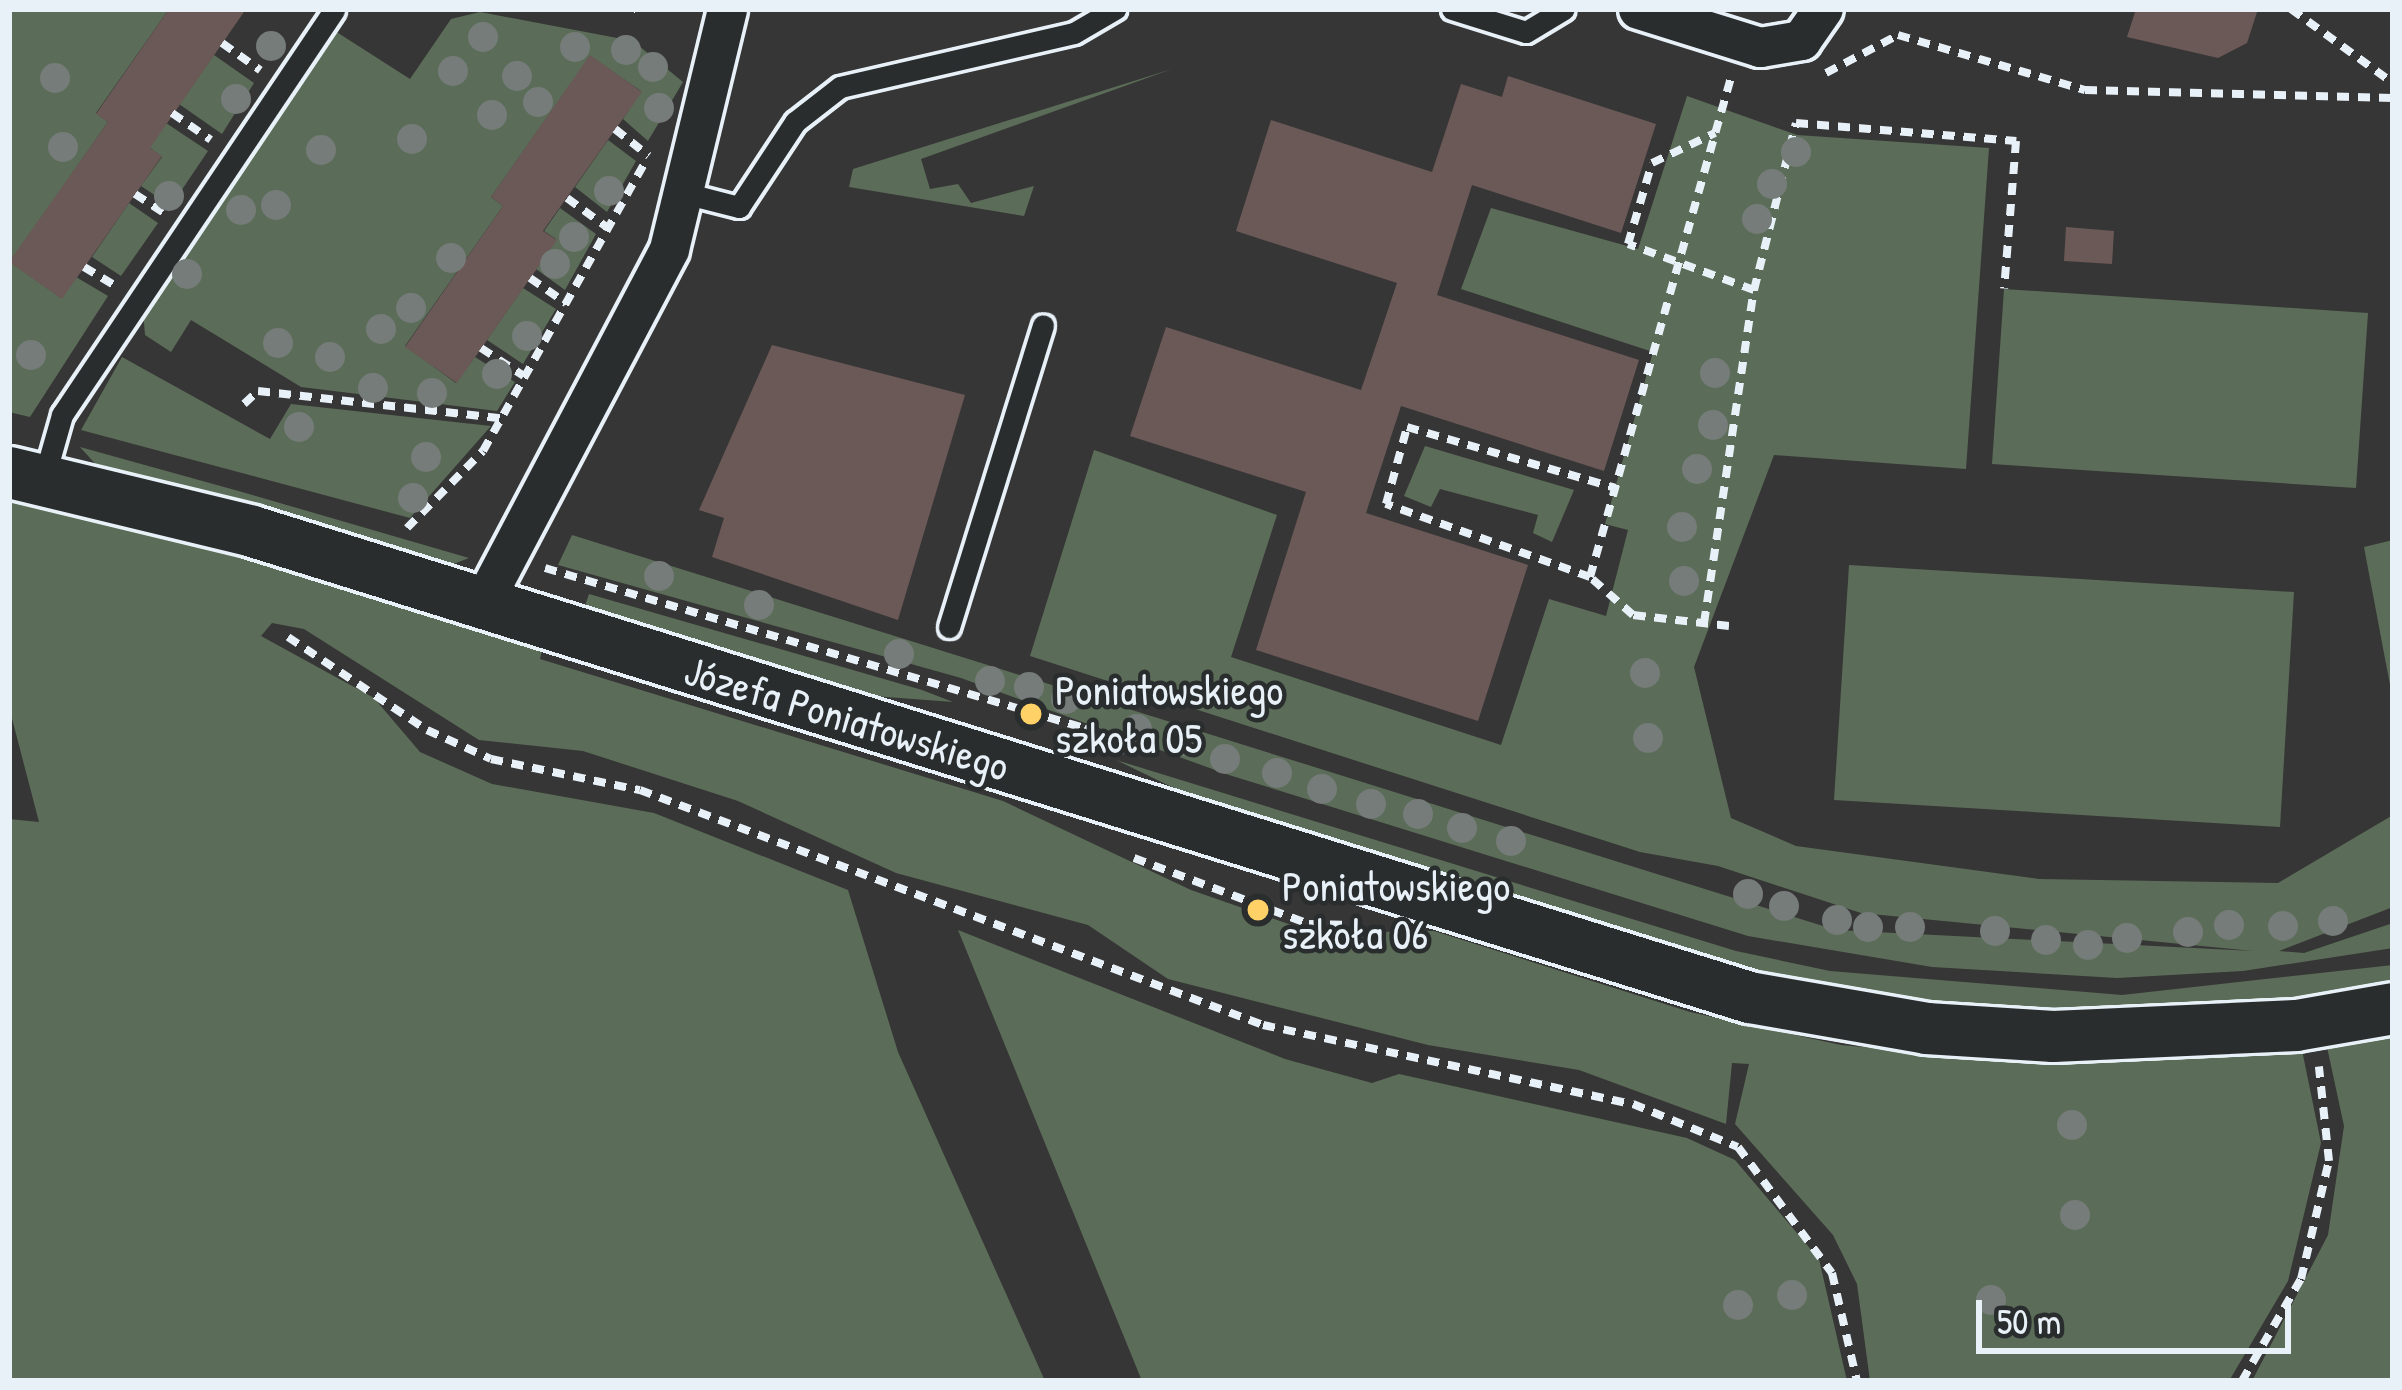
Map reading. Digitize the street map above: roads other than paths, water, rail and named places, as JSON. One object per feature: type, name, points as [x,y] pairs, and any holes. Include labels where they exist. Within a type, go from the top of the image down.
[{"type":"street","points":[[482,604],[670,249],[727,9]]},
{"type":"street","points":[[1638,9],[1747,56],[1801,40],[1822,9]]},
{"type":"street","name":"Józefa Poniatowskiego","points":[[26,475],[482,604],[1749,997],[1926,1028],[2053,1036],[2309,1022],[2393,1007]]},
{"type":"lane","points":[[684,193],[739,207],[795,122],[840,87],[1073,33],[1115,9]]},
{"type":"lane","points":[[1452,9],[1526,32],[1564,9]]},
{"type":"lane","points":[[26,475],[334,10]]},
{"type":"lane","points":[[949,627],[1043,325]]},
{"type":"place","name":"Poniatowskiego szkoła 05","points":[[1031,714]]},
{"type":"place","name":"Poniatowskiego szkoła 06","points":[[1258,910]]}]
